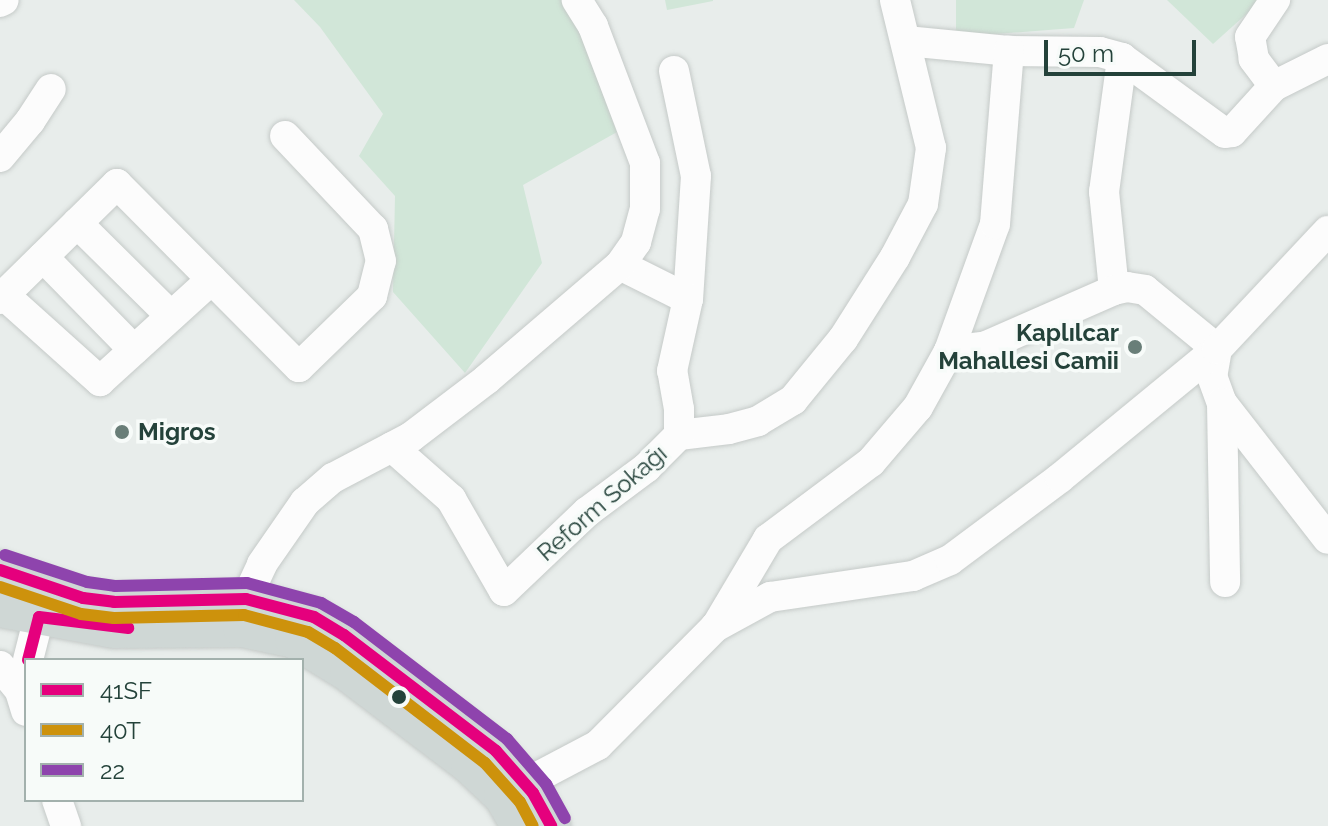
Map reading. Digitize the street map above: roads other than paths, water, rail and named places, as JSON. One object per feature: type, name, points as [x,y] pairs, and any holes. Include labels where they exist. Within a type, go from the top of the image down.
[{"type":"main road","points":[[1,583],[39,617],[114,629],[244,614]]},
{"type":"main road","points":[[1,583],[114,602],[314,617],[344,635],[496,751],[516,802],[551,826]]},
{"type":"street","points":[[244,614],[262,564],[305,502],[333,478],[392,447],[487,379],[620,265],[636,242],[645,209],[645,163],[593,26],[577,0]]},
{"type":"street","points":[[679,435],[729,429],[758,421],[793,400],[843,339],[895,257],[923,204],[931,148],[895,0]]},
{"type":"street","points":[[1274,86],[1254,59],[1250,37],[1275,0]]},
{"type":"street","points":[[906,41],[1009,51],[1100,52],[1122,58],[1225,133],[1232,132],[1274,86],[1328,59]]},
{"type":"street","points":[[516,802],[598,745],[715,627],[768,539],[871,462],[918,407],[949,351],[995,224],[1009,51]]},
{"type":"street","points":[[1114,290],[1104,192],[1122,58]]},
{"type":"street","name":"Reform Sokağı","points":[[392,447],[451,499],[504,591],[587,512],[646,468],[679,435],[672,371],[688,299],[696,176],[674,71]]},
{"type":"street","points":[[0,157],[51,89]]},
{"type":"street","points":[[212,279],[100,381],[2,297],[117,184],[212,279],[299,367],[372,296],[381,261],[373,229],[285,136]]},
{"type":"street","points":[[77,223],[171,316]]},
{"type":"street","points":[[715,627],[770,597],[913,576],[950,560],[1060,478],[1217,349],[1328,231]]},
{"type":"street","points":[[43,257],[134,350]]},
{"type":"street","points":[[620,265],[688,299]]},
{"type":"street","points":[[949,351],[984,347],[1127,287],[1145,290],[1217,349]]},
{"type":"street","points":[[1217,349],[1212,376],[1222,403],[1328,539]]},
{"type":"street","points":[[1222,403],[1225,582]]},
{"type":"street","points":[[29,658],[39,617]]},
{"type":"street","points":[[0,666],[18,693]]},
{"type":"street","points":[[58,802],[66,826]]},
{"type":"place","name":"Kaplılcar Mahallesi Camii","points":[[1135,347]]},
{"type":"place","name":"Migros","points":[[122,432]]}]
